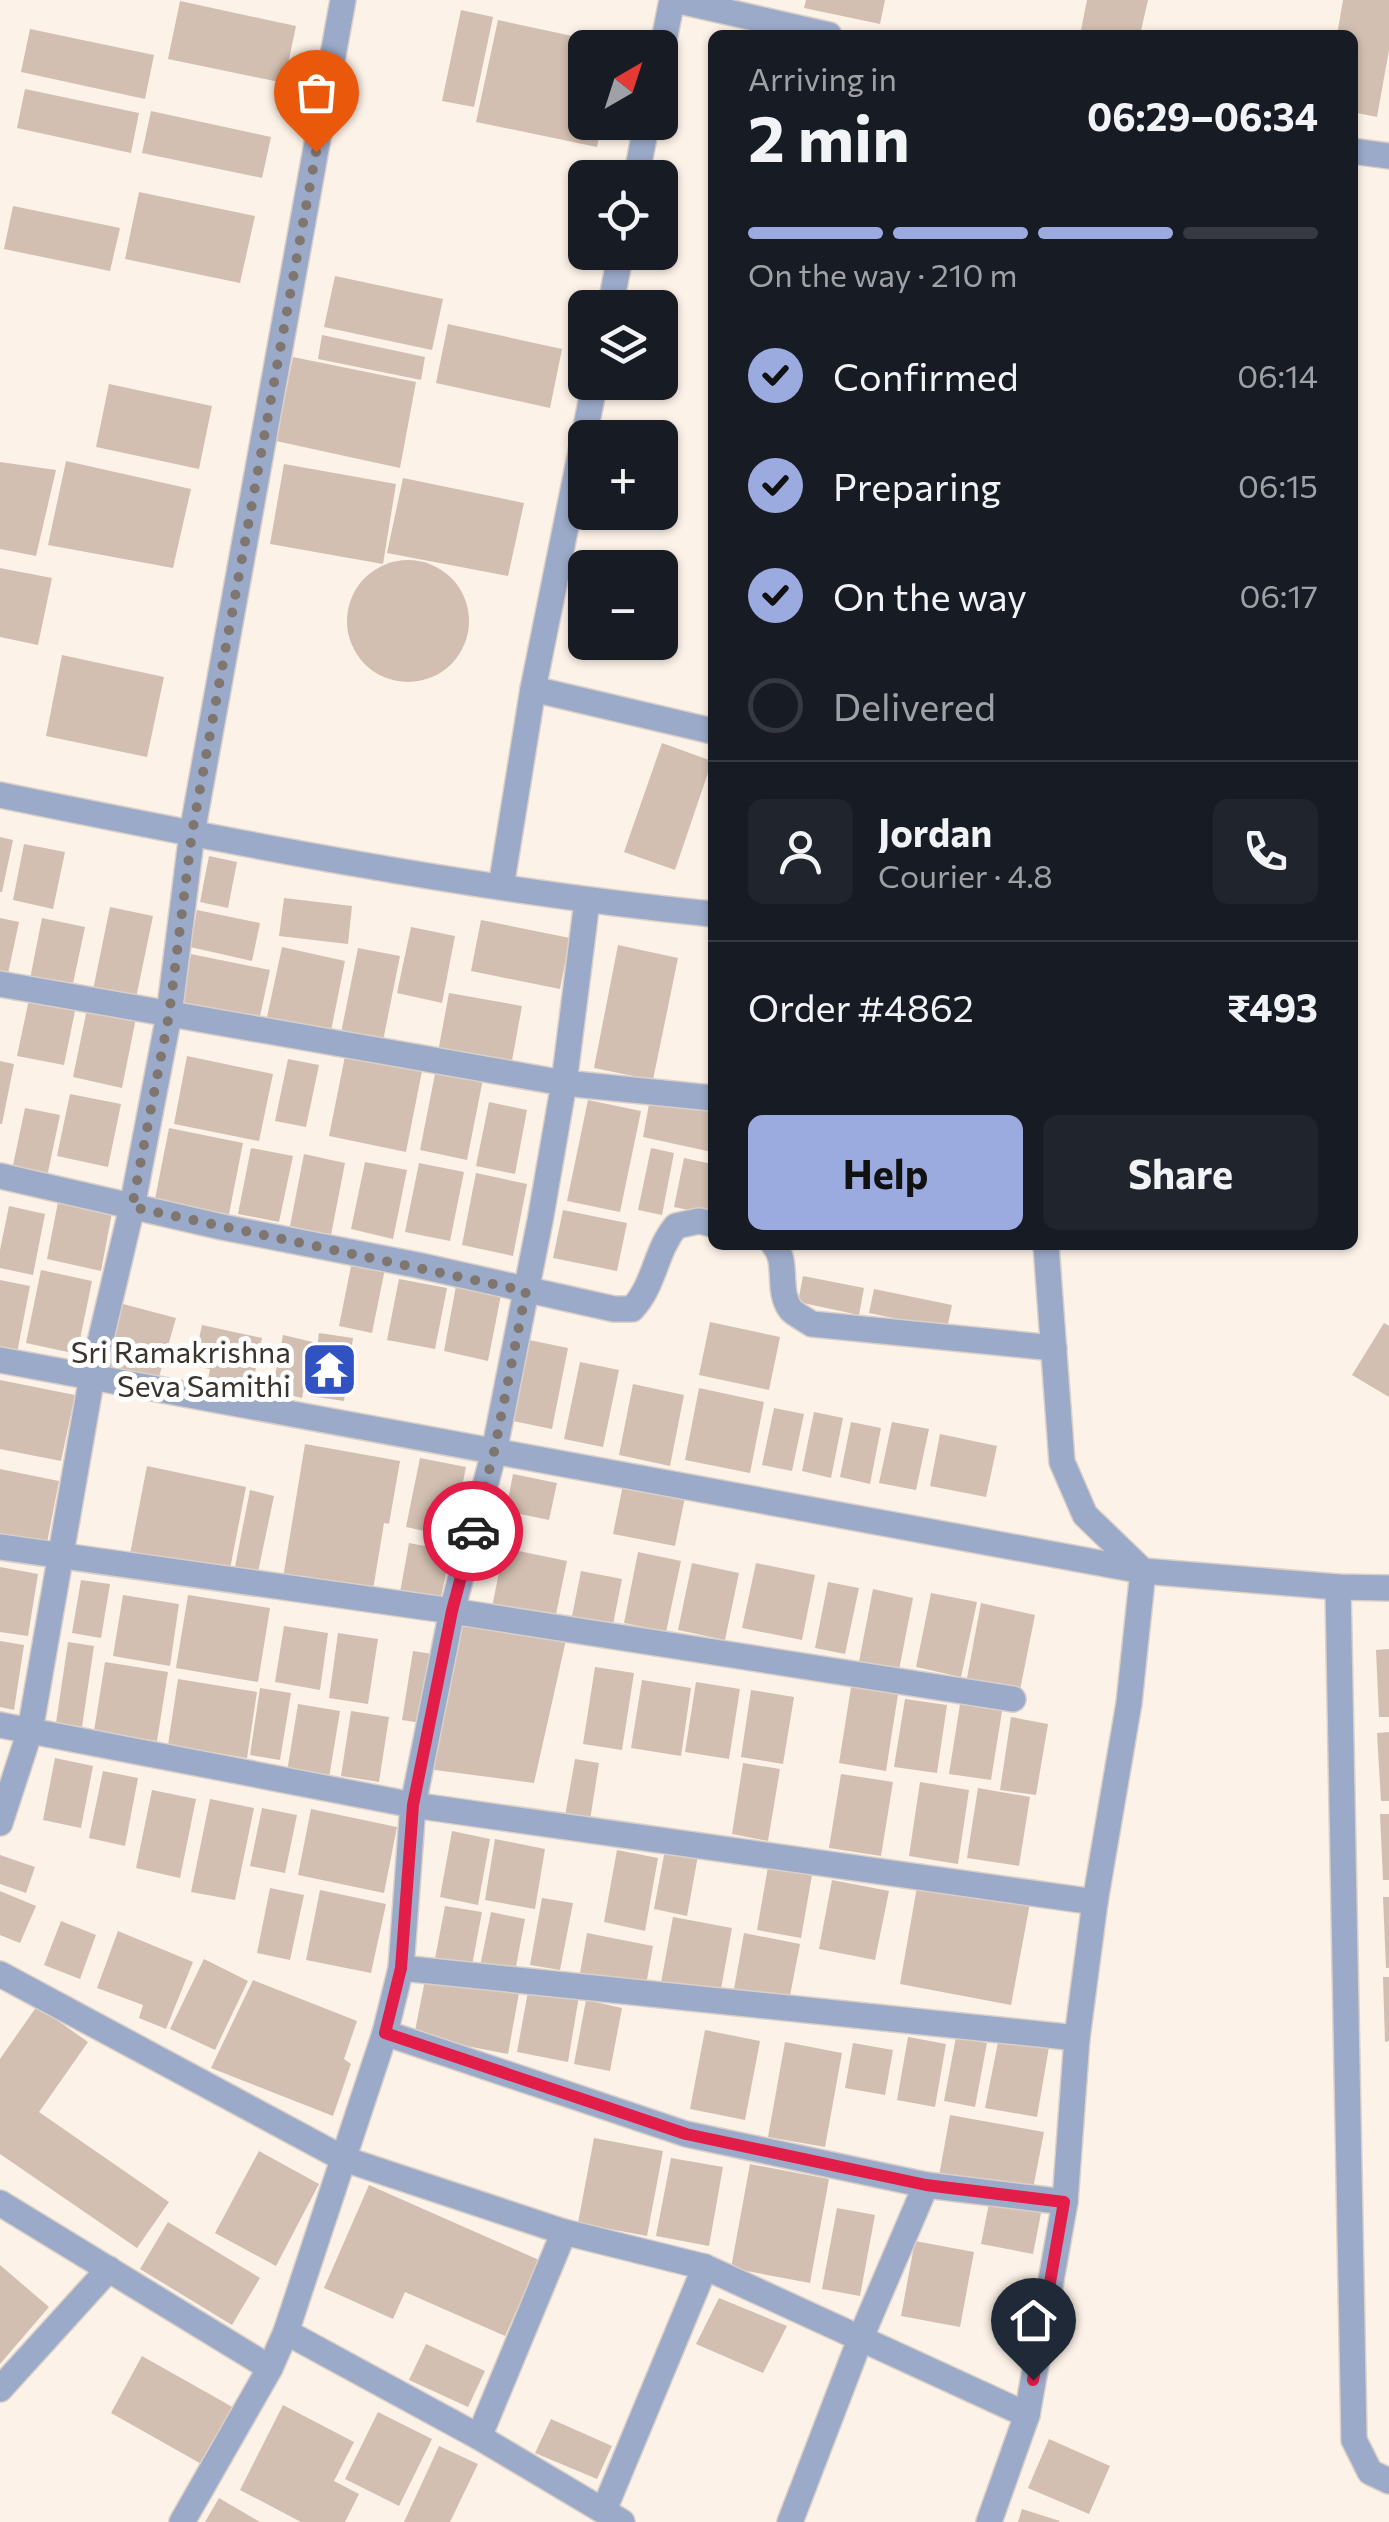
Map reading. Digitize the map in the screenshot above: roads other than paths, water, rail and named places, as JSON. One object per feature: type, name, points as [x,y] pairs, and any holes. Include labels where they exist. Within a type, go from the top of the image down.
[{"type":"street","points":[[0,1823],[30,1730],[92,1376],[132,1207],[169,1015],[192,833],[343,0]]},
{"type":"street","points":[[666,30],[673,0],[807,30]]},
{"type":"street","points":[[1358,152],[1389,156]]},
{"type":"street","points":[[501,887],[533,690],[591,400]]},
{"type":"street","points":[[533,690],[708,729]]},
{"type":"street","points":[[0,796],[587,902],[708,914]]},
{"type":"street","points":[[182,2522],[270,2368],[286,2332],[385,2033],[401,1968],[413,1805],[452,1611],[494,1452],[526,1291],[564,1084],[587,902]]},
{"type":"street","points":[[0,984],[564,1084],[708,1098]]},
{"type":"street","points":[[0,1176],[614,1310],[632,1309],[646,1295],[662,1242],[676,1226],[708,1223]]},
{"type":"street","points":[[778,1250],[784,1294],[792,1311],[812,1324],[1054,1348]]},
{"type":"street","points":[[1046,1250],[1062,1462],[1085,1515],[1143,1571]]},
{"type":"street","points":[[0,1360],[1143,1571],[1338,1587],[1388,1585]]},
{"type":"street","points":[[0,1547],[452,1611],[1013,1699]]},
{"type":"street","points":[[989,2522],[1027,2415],[1064,2202],[1077,2038],[1095,1902],[1129,1703],[1143,1571]]},
{"type":"street","points":[[1338,1587],[1354,2440],[1370,2472],[1389,2481]]},
{"type":"street","points":[[0,1726],[413,1805],[1095,1902]]},
{"type":"street","points":[[401,1968],[1077,2038]]},
{"type":"street","points":[[2,1980],[344,2159],[564,2232],[705,2267],[1027,2415]]},
{"type":"street","points":[[385,2033],[686,2134],[926,2185],[1064,2202]]},
{"type":"street","points":[[790,2522],[861,2337],[926,2185]]},
{"type":"street","points":[[0,2203],[270,2368]]},
{"type":"street","points":[[478,2436],[564,2232]]},
{"type":"street","points":[[286,2332],[478,2436],[613,2516],[705,2267]]},
{"type":"street","points":[[0,2389],[109,2269]]},
{"type":"place","name":"Sri Ramakrishna Seva Samithi","points":[[330,1370]]}]
